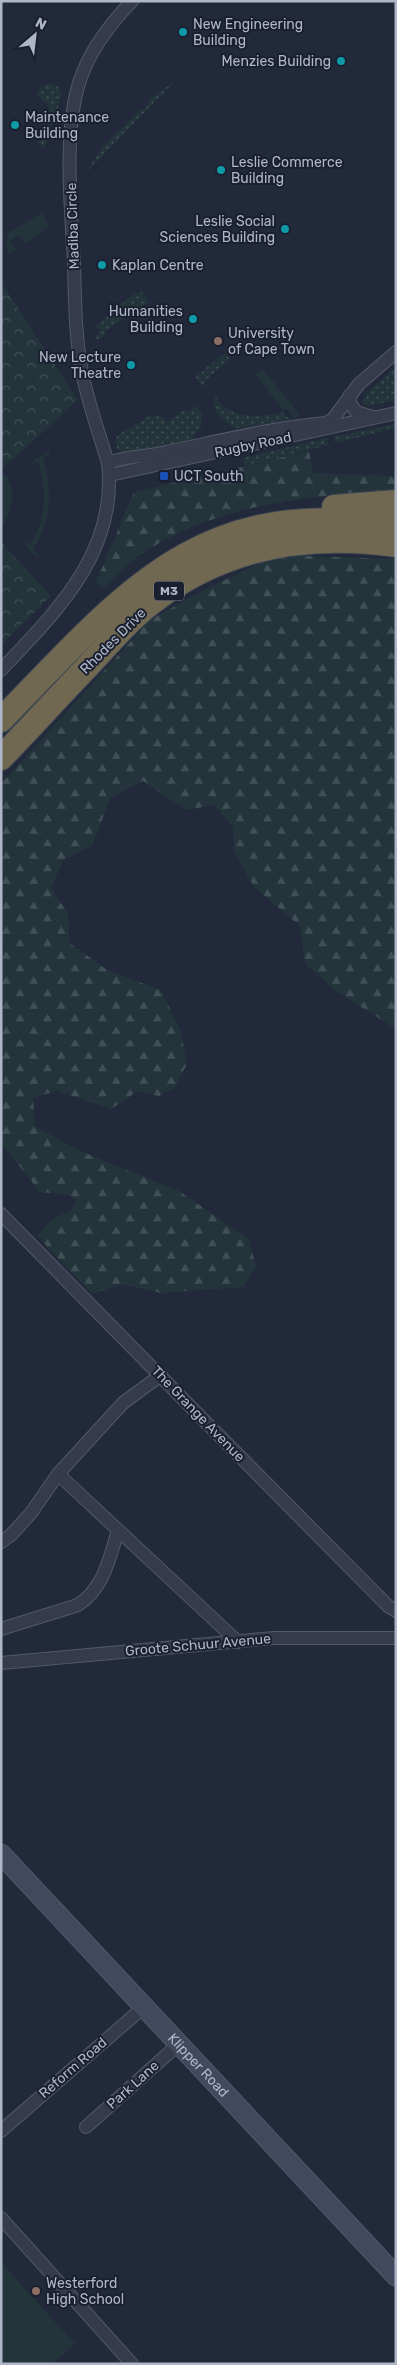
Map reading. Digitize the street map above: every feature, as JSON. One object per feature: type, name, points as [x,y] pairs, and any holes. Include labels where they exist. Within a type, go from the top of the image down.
[{"type":"highway","points":[[105,614],[127,581],[168,551],[207,531],[238,520],[278,512],[396,502]]},
{"type":"highway","name":"Rhodes Drive","points":[[1,720],[105,614],[132,590],[176,559],[212,542],[242,531],[299,520],[344,519],[396,526]]},
{"type":"highway","name":"Rhodes Drive","points":[[1,758],[128,623],[166,592],[193,576],[217,565],[274,546],[337,540],[396,545]]},
{"type":"main road","name":"Klipper Road","points":[[1,1854],[180,2043],[396,2276]]},
{"type":"street","name":"Madiba Circle","points":[[109,469],[77,347],[71,149],[72,116],[80,80],[101,38],[132,1]]},
{"type":"street","name":"Rugby Road","points":[[109,469],[118,459],[155,454],[278,429],[326,423],[333,419],[368,374],[396,352]]},
{"type":"street","points":[[350,395],[350,403],[356,412],[366,417],[378,418]]},
{"type":"street","name":"Rugby Road","points":[[109,469],[396,413]]},
{"type":"street","points":[[1,670],[54,615],[82,575],[103,526],[109,469]]},
{"type":"street","name":"The Grange Avenue","points":[[1,1214],[161,1375],[268,1487],[388,1606],[396,1611]]},
{"type":"street","points":[[1,1542],[11,1535],[31,1513],[58,1474],[123,1403],[161,1375]]},
{"type":"street","points":[[58,1474],[238,1642]]},
{"type":"street","points":[[1,1629],[78,1605],[86,1599],[102,1579],[118,1531]]},
{"type":"street","name":"Groote Schuur Avenue","points":[[1,1663],[274,1638],[396,1638]]},
{"type":"street","name":"Reform Road","points":[[1,2131],[145,2006]]},
{"type":"street","name":"Park Lane","points":[[86,2126],[180,2043]]},
{"type":"street","points":[[1,2218],[132,2364]]},
{"type":"green space","points":[[174,82],[85,174],[103,146],[140,110],[146,108],[149,100]]},
{"type":"green space","points":[[47,83],[57,85],[62,94],[44,150],[38,142],[47,134],[49,106],[37,95],[39,89]]},
{"type":"green space","points":[[42,213],[50,226],[25,244],[18,235],[10,241],[16,250],[9,255],[6,243],[9,232]]},
{"type":"green space","points":[[1,282],[78,400],[1,470]]},
{"type":"green space","points":[[141,291],[149,302],[105,331],[106,334],[97,341],[96,337],[99,329],[97,326],[135,292],[137,294]]},
{"type":"green space","points":[[225,353],[230,359],[207,379],[203,387],[195,377]]},
{"type":"green space","points":[[396,367],[396,400],[367,406],[362,401],[366,394]]},
{"type":"green space","points":[[263,369],[300,415],[294,419],[288,409],[283,410],[255,374]]},
{"type":"green space","points":[[216,395],[220,403],[234,412],[244,415],[265,416],[282,412],[290,420],[237,428],[219,416],[214,406]]},
{"type":"green space","points":[[195,406],[202,414],[201,427],[191,440],[142,452],[123,452],[117,449],[116,436],[151,415],[164,417],[167,422],[185,409],[188,412]]},
{"type":"green space","points":[[396,424],[396,428],[335,443],[334,437]]},
{"type":"green space","points":[[327,438],[328,445],[245,466],[243,458]]},
{"type":"green space","points":[[49,451],[50,454],[43,458],[49,494],[47,516],[44,527],[33,549],[39,555],[37,555],[33,554],[21,539],[30,545],[39,525],[44,505],[43,484],[38,462],[31,464],[31,462]]},
{"type":"green space","points":[[309,451],[313,473],[396,476],[396,491],[299,499],[235,512],[204,522],[174,535],[146,551],[103,588],[96,582],[134,492]]},
{"type":"green space","points":[[5,474],[11,487],[12,501],[8,515],[1,528],[1,477]]},
{"type":"green space","points":[[1,542],[51,596],[1,645]]},
{"type":"green space","points":[[277,555],[396,559],[396,1029],[336,991],[305,964],[300,926],[254,887],[234,851],[233,827],[214,805],[186,810],[143,781],[110,798],[93,845],[63,860],[51,888],[68,914],[70,943],[107,970],[161,990],[181,1032],[187,1064],[174,1089],[159,1096],[138,1091],[111,1109],[57,1091],[33,1098],[35,1126],[78,1150],[179,1191],[249,1239],[256,1267],[243,1287],[160,1293],[122,1284],[92,1294],[37,1236],[53,1219],[71,1210],[77,1201],[70,1195],[40,1192],[5,1148],[1,1147],[1,784],[150,620],[198,593]]},
{"type":"green space","points":[[1,2262],[75,2344],[52,2364],[1,2364]]},
{"type":"place","name":"New Engineering Building","points":[[183,32]]},
{"type":"place","name":"Menzies Building","points":[[341,61]]},
{"type":"place","name":"Maintenance Building","points":[[15,125]]},
{"type":"place","name":"Leslie Commerce Building","points":[[221,170]]},
{"type":"place","name":"Leslie Social Sciences Building","points":[[285,229]]},
{"type":"place","name":"Kaplan Centre","points":[[102,265]]},
{"type":"place","name":"Humanities Building","points":[[193,319]]},
{"type":"place","name":"University of Cape Town","points":[[218,341]]},
{"type":"place","name":"New Lecture Theatre","points":[[131,365]]},
{"type":"place","name":"UCT South","points":[[164,476]]},
{"type":"place","name":"Westerford High School","points":[[36,2291]]}]
